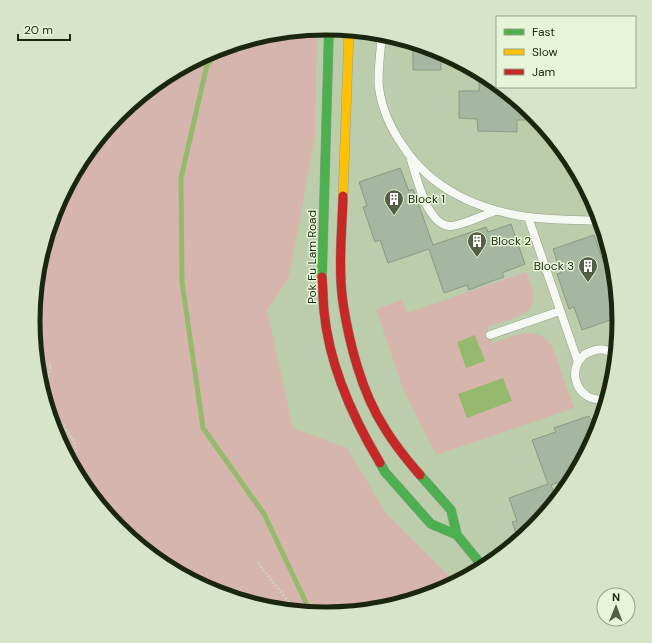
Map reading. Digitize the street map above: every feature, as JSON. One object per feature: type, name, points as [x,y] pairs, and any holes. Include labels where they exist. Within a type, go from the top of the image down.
[{"type":"main road","name":"Pok Fu Lam Road","points":[[329,35],[322,268],[324,312],[332,354],[341,382],[356,418],[365,438],[385,472],[431,524],[457,535]]},
{"type":"main road","name":"Pok Fu Lam Road","points":[[349,36],[341,257],[343,302],[349,338],[356,366],[364,386],[384,426],[406,459],[451,510],[457,535],[480,563]]},
{"type":"lane","points":[[382,41],[379,87],[384,111],[395,135],[410,157],[427,176],[448,191],[471,203],[496,210],[528,217],[594,221]]},
{"type":"lane","points":[[410,157],[428,210],[436,221],[449,226],[462,223],[496,210]]},
{"type":"lane","points":[[528,217],[578,362]]},
{"type":"lane","points":[[490,335],[560,311]]},
{"type":"lane","points":[[602,400],[592,399],[584,395],[578,388],[575,380],[575,371],[578,362],[590,351],[598,349],[611,352]]},
{"type":"path","points":[[43,364],[51,365],[47,385]]},
{"type":"path","points":[[55,415],[75,442],[77,463]]},
{"type":"path","points":[[258,563],[288,601],[288,606]]},
{"type":"shaded area","points":[[317,35],[315,136],[289,278],[267,310],[293,428],[347,448],[385,512],[452,579],[418,593],[363,606],[326,608],[289,606],[234,593],[183,570],[152,549],[123,524],[99,496],[78,465],[61,431],[49,396],[40,340],[40,303],[42,284],[49,247],[55,229],[61,212],[78,178],[99,147],[123,119],[137,106],[167,83],[183,73],[234,50],[289,37]]},
{"type":"shaded area","points":[[526,272],[534,293],[533,304],[529,310],[516,318],[487,327],[493,343],[524,333],[539,335],[545,339],[552,346],[574,408],[436,455],[403,389],[376,309],[402,300],[407,313]]},
{"type":"shaded area","points":[[475,335],[485,361],[466,368],[457,342]]},
{"type":"shaded area","points":[[503,378],[512,401],[467,418],[458,394]]},
{"type":"building","points":[[413,49],[441,59],[441,70],[413,70]]},
{"type":"building","points":[[479,81],[482,81],[515,106],[530,120],[517,120],[517,132],[478,131],[477,119],[459,118],[459,91],[479,91]]},
{"type":"building","points":[[400,168],[409,191],[413,189],[433,245],[486,227],[488,232],[511,224],[525,264],[502,273],[504,277],[469,290],[467,285],[444,293],[429,249],[388,263],[380,240],[375,242],[363,207],[367,206],[359,182]]},
{"type":"building","name":"Block 3","points":[[594,235],[602,258],[605,257],[610,284],[612,319],[582,330],[574,307],[569,309],[557,274],[561,273],[553,249]]},
{"type":"building","points":[[589,416],[591,420],[595,419],[583,448],[564,480],[551,485],[554,494],[529,524],[517,535],[512,522],[517,521],[509,498],[548,484],[532,440],[556,432],[554,428]]},
{"type":"waterway","points":[[212,59],[207,65],[181,178],[182,282],[203,428],[264,514],[308,607]]},
{"type":"traffic: fast","points":[[322,277],[329,35]]},
{"type":"traffic: fast","points":[[380,463],[385,472],[431,524],[457,535],[480,563]]},
{"type":"traffic: fast","points":[[420,475],[451,510],[457,535]]},
{"type":"traffic: slow","points":[[343,196],[349,36]]},
{"type":"traffic: jam","points":[[343,196],[341,276],[343,303],[353,351],[363,383],[376,414],[396,446],[420,475]]},
{"type":"traffic: jam","points":[[322,277],[327,331],[337,371],[352,409],[380,463]]},
{"type":"place","name":"Block 1","points":[[394,216]]},
{"type":"place","name":"Block 2","points":[[477,258]]},
{"type":"place","name":"Block 3","points":[[588,283]]}]
